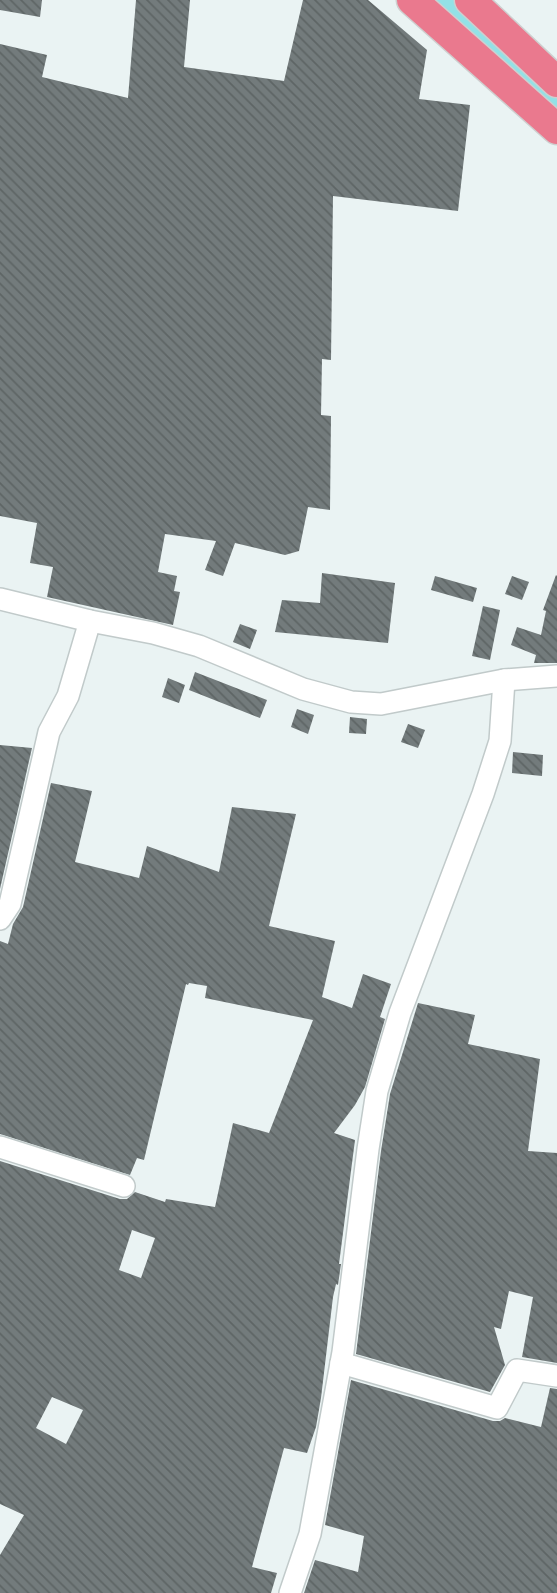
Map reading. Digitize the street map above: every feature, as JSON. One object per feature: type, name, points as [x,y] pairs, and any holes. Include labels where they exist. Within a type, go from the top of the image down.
[{"type":"highway","points":[[412,0],[557,129]]},
{"type":"highway","points":[[470,0],[557,82]]},
{"type":"street","points":[[0,599],[199,646],[303,689],[351,702],[381,704],[504,680],[557,677]]},
{"type":"street","points":[[0,919],[10,904],[49,733],[68,696],[90,621]]},
{"type":"street","points":[[290,1593],[310,1534],[341,1363],[377,1091],[400,1013],[483,794],[500,741],[504,680]]},
{"type":"street","points":[[0,1147],[124,1186]]},
{"type":"street","points":[[341,1363],[497,1408],[517,1370],[557,1376]]},
{"type":"green space","points":[[427,0],[455,0],[557,93],[557,116]]},
{"type":"building","points":[[0,0],[42,0],[40,17],[0,10]]},
{"type":"building","points":[[136,0],[190,0],[184,67],[284,81],[303,0],[368,0],[427,50],[419,99],[470,105],[458,211],[333,196],[331,360],[322,359],[321,415],[331,416],[330,510],[308,507],[299,551],[285,555],[235,543],[223,576],[205,570],[216,541],[165,534],[158,572],[177,576],[174,591],[180,592],[173,625],[47,597],[53,567],[30,563],[37,523],[0,516],[0,44],[47,55],[42,77],[128,98]]},
{"type":"building","points":[[322,573],[395,583],[388,643],[275,632],[282,600],[320,603]]},
{"type":"building","points":[[556,575],[557,663],[534,663],[536,655],[511,645],[517,627],[541,635],[546,611],[543,610]]},
{"type":"building","points":[[435,576],[477,588],[473,602],[431,590]]},
{"type":"building","points":[[512,576],[529,582],[522,600],[505,594]]},
{"type":"building","points":[[483,606],[500,610],[490,660],[472,656]]},
{"type":"building","points":[[240,624],[257,630],[250,649],[233,642]]},
{"type":"building","points":[[195,672],[267,700],[260,718],[189,690]]},
{"type":"building","points":[[168,678],[185,685],[179,703],[162,697]]},
{"type":"building","points":[[297,709],[314,715],[308,734],[291,727]]},
{"type":"building","points":[[350,717],[367,719],[366,734],[349,733]]},
{"type":"building","points":[[408,724],[425,730],[418,748],[401,742]]},
{"type":"building","points":[[0,745],[32,748],[0,889]]},
{"type":"building","points":[[513,752],[543,755],[542,776],[512,773]]},
{"type":"building","points":[[51,783],[92,791],[75,862],[139,878],[147,846],[219,872],[232,807],[296,814],[269,926],[335,941],[322,997],[352,1008],[363,974],[391,984],[380,1017],[385,1019],[365,1087],[334,1133],[355,1140],[341,1264],[333,1297],[316,1427],[307,1453],[284,1448],[252,1567],[277,1573],[271,1593],[0,1593],[0,1555],[24,1515],[0,1504],[0,1161],[120,1199],[127,1199],[135,1192],[165,1202],[166,1199],[215,1207],[233,1123],[269,1133],[313,1020],[205,998],[207,986],[186,984],[144,1160],[137,1158],[130,1175],[0,1134],[0,941],[8,944],[13,924],[23,907]],"holes":[[[132,1230],[155,1238],[141,1278],[119,1270]],[[52,1397],[83,1410],[66,1444],[36,1428]]]},
{"type":"building","points":[[418,1003],[475,1015],[468,1044],[540,1059],[528,1151],[557,1153],[557,1363],[522,1357],[533,1297],[509,1291],[501,1329],[494,1327],[505,1365],[490,1392],[356,1354],[390,1094]]},
{"type":"building","points":[[351,1380],[493,1421],[505,1418],[541,1427],[550,1388],[557,1389],[557,1593],[304,1593],[315,1560],[358,1572],[364,1536],[325,1525]]}]
